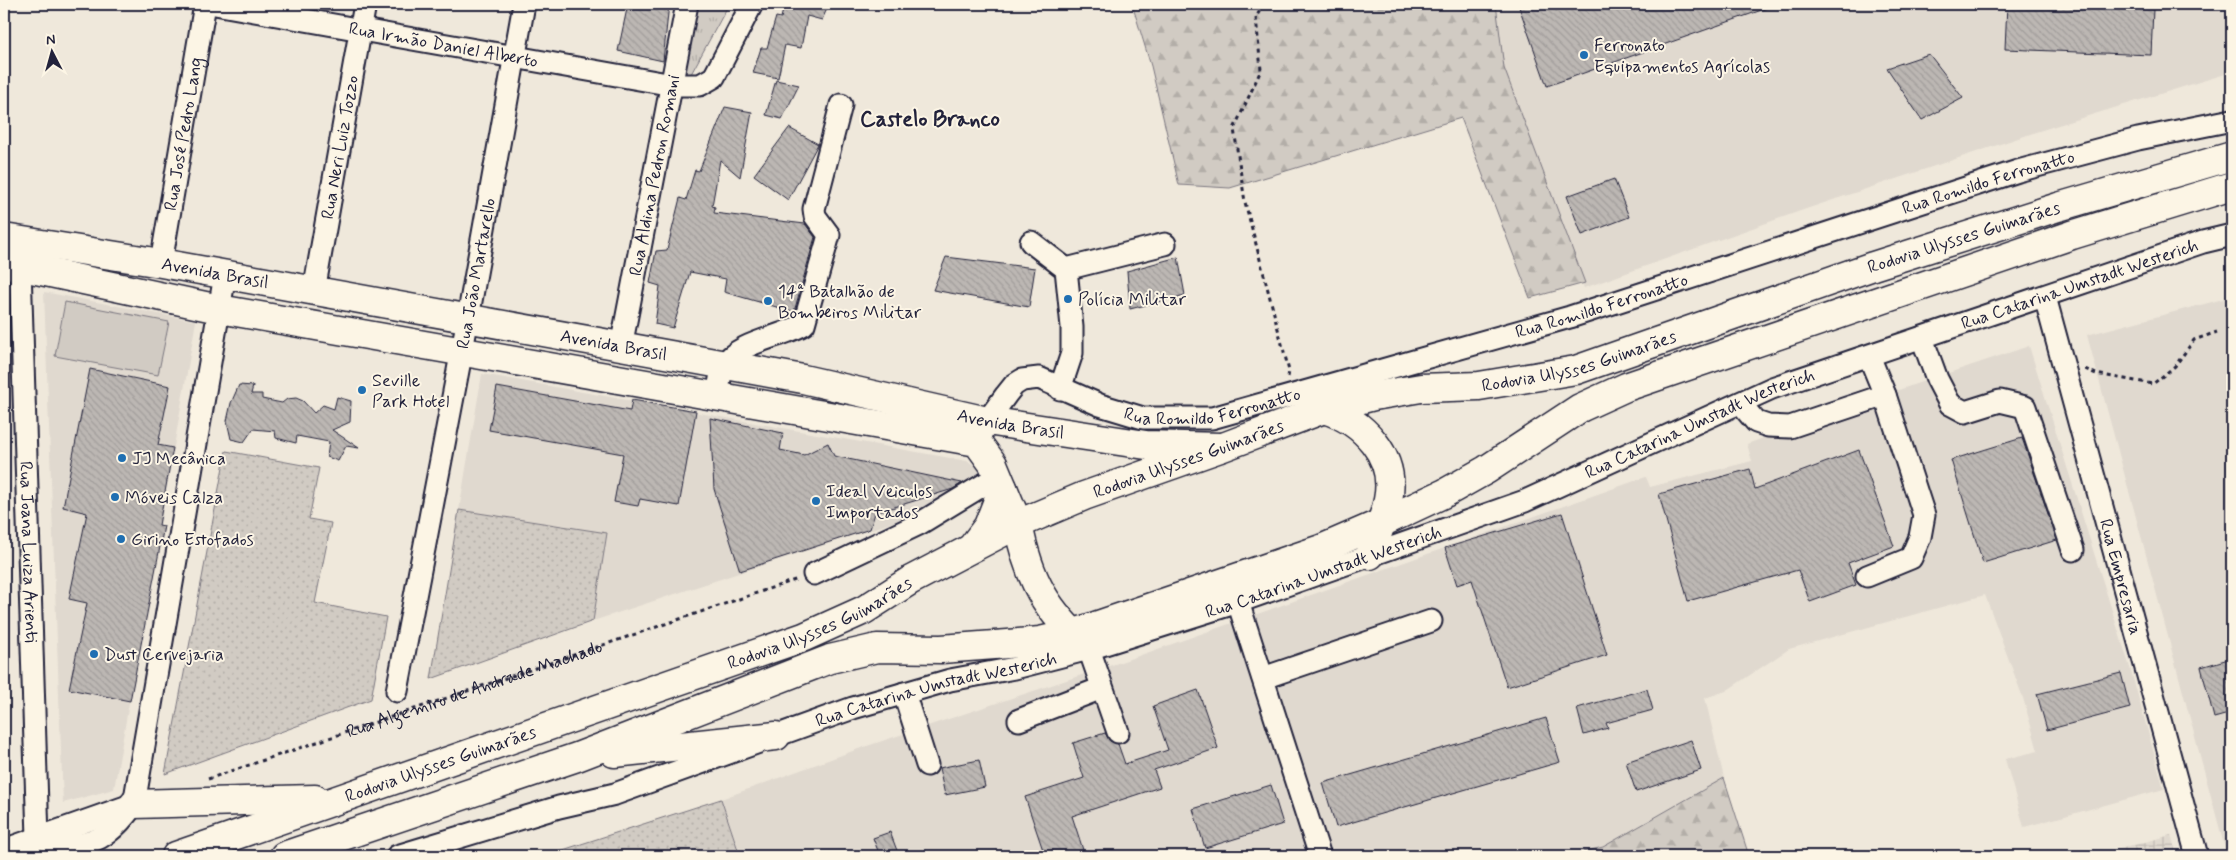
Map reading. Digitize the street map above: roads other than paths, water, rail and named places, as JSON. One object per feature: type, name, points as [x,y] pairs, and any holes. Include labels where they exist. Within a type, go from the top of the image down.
[{"type":"main road","name":"Rodovia Ulysses Guimarães","points":[[176,856],[804,637],[864,610],[911,580],[1018,524],[1084,496],[1223,447],[1324,408],[1374,396],[1421,388],[1479,386],[1576,370],[1873,266],[2058,206],[2232,156]]},
{"type":"main road","name":"Rodovia Ulysses Guimarães","points":[[284,856],[577,757],[830,659],[877,648],[941,649],[1040,641],[1081,642],[1321,549],[1381,523],[1445,493],[1486,470],[1580,408],[1626,387],[2072,235],[2232,186]]},
{"type":"main road","name":"Avenida Brasil","points":[[4,238],[161,263],[803,379],[982,432]]},
{"type":"main road","name":"Avenida Brasil","points":[[12,265],[219,309],[717,396],[982,432],[1146,445],[1223,447]]},
{"type":"main road","points":[[1324,408],[1341,414],[1360,426],[1373,439],[1382,455],[1388,476],[1388,499],[1370,555]]},
{"type":"main road","name":"Avenida Brasil","points":[[982,432],[1018,524],[1024,555],[1035,584],[1052,611],[1081,642]]},
{"type":"main road","points":[[973,547],[988,526],[996,510],[1001,482]]},
{"type":"main road","points":[[577,757],[776,736]]},
{"type":"main road","points":[[134,804],[342,798]]},
{"type":"street","name":"Rua José Pedro Lang","points":[[161,263],[205,4]]},
{"type":"street","name":"Rua Irmão Daniel Alberto","points":[[216,4],[673,85],[700,85],[714,77],[752,4]]},
{"type":"street","name":"Rua Neri Luiz Tozzo","points":[[314,291],[365,4]]},
{"type":"street","name":"Rua João Martarello","points":[[397,691],[468,318],[524,4]]},
{"type":"street","name":"Rua Aldina Pedron Romani","points":[[621,347],[673,85],[687,4]]},
{"type":"street","points":[[717,396],[724,365],[741,350],[755,342],[792,331],[804,324],[829,235],[815,216],[814,209],[841,105]]},
{"type":"street","name":"Rua Romildo Ferronatto","points":[[982,432],[1014,385],[1022,380],[1039,378],[1060,389],[1100,405],[1144,418],[1212,418],[1570,317],[2018,171],[2138,139],[2232,120]]},
{"type":"street","name":"Rua Catarina Umstadt Westerich","points":[[406,855],[559,807],[615,794],[853,708],[950,680],[1015,668],[1081,642],[1238,602],[1525,501],[1772,388],[2203,242],[2232,235]]},
{"type":"street","points":[[1031,242],[1066,269],[1072,327],[1072,353],[1060,389]]},
{"type":"street","points":[[1066,269],[1165,244]]},
{"type":"street","name":"Rua Joana Luiza Arienti","points":[[12,265],[38,838]]},
{"type":"street","points":[[4,850],[38,838],[71,845],[87,843],[104,836],[119,824],[134,804],[225,275]]},
{"type":"street","name":"Rua Empresaria","points":[[2045,297],[2197,856]]},
{"type":"street","points":[[1922,338],[1937,379],[1950,404],[1965,412],[2000,401],[2025,407],[2073,550]]},
{"type":"street","points":[[1867,576],[1911,558],[1920,538],[1924,514],[1885,396],[1868,356]]},
{"type":"street","points":[[1740,403],[1756,422],[1768,426],[1790,427],[1885,396]]},
{"type":"street","points":[[814,574],[1001,482]]},
{"type":"street","points":[[1238,602],[1320,856]]},
{"type":"street","points":[[1263,678],[1431,621]]},
{"type":"street","points":[[1081,642],[1102,688],[1118,732]]},
{"type":"street","points":[[1019,720],[1102,688]]},
{"type":"street","points":[[904,693],[927,765]]},
{"type":"place","name":"Ferronato Equipamentos Agrícolas","points":[[1584,55]]},
{"type":"place","name":"Polícia Militar","points":[[1068,299]]},
{"type":"place","name":"14ª Batalhão de Bombeiros Militar","points":[[768,301]]},
{"type":"place","name":"Seville Park Hotel","points":[[362,390]]},
{"type":"place","name":"JJ Mecânica","points":[[122,458]]},
{"type":"place","name":"Móveis Calza","points":[[115,497]]},
{"type":"place","name":"Ideal Veiculos Importados","points":[[816,501]]},
{"type":"place","name":"Girino Estofados","points":[[121,539]]},
{"type":"place","name":"Dust Cervejaria","points":[[94,654]]},
{"type":"district","name":"Castelo Branco","points":[[930,118]]}]
